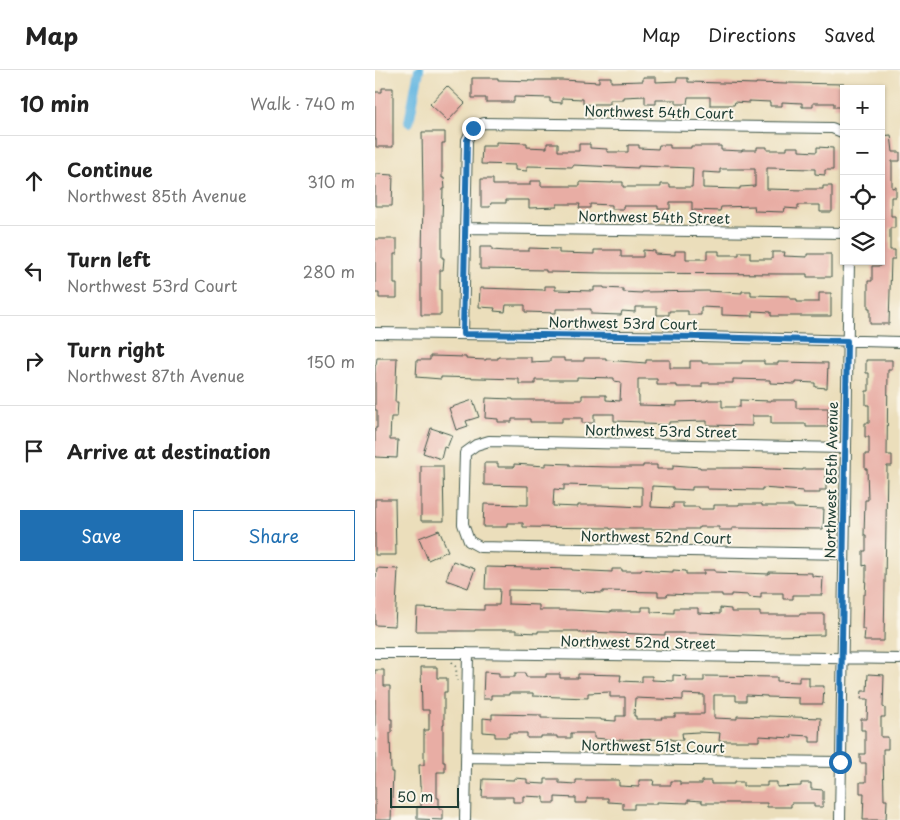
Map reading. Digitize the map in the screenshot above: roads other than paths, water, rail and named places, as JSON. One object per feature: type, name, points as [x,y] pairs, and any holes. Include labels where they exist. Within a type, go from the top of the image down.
[{"type":"street","name":"Northwest 54th Court","points":[[465,228],[467,140],[473,128],[484,123],[832,128],[840,131]]},
{"type":"street","name":"Northwest 54th Street","points":[[465,228],[840,233]]},
{"type":"street","points":[[463,334],[465,228]]},
{"type":"street","name":"Northwest 85th Avenue","points":[[840,820],[849,265]]},
{"type":"street","name":"Northwest 53rd Court","points":[[375,333],[702,337],[900,342]]},
{"type":"street","name":"Northwest 53rd Street","points":[[469,541],[463,524],[465,453],[476,445],[489,442],[845,448]]},
{"type":"street","name":"Northwest 52nd Court","points":[[469,541],[480,547],[843,554]]},
{"type":"street","name":"Northwest 52nd Street","points":[[375,653],[900,659]]},
{"type":"street","points":[[465,820],[468,653]]},
{"type":"street","name":"Northwest 51st Court","points":[[466,758],[840,762]]},
{"type":"waterway","points":[[409,122],[419,70]]}]
